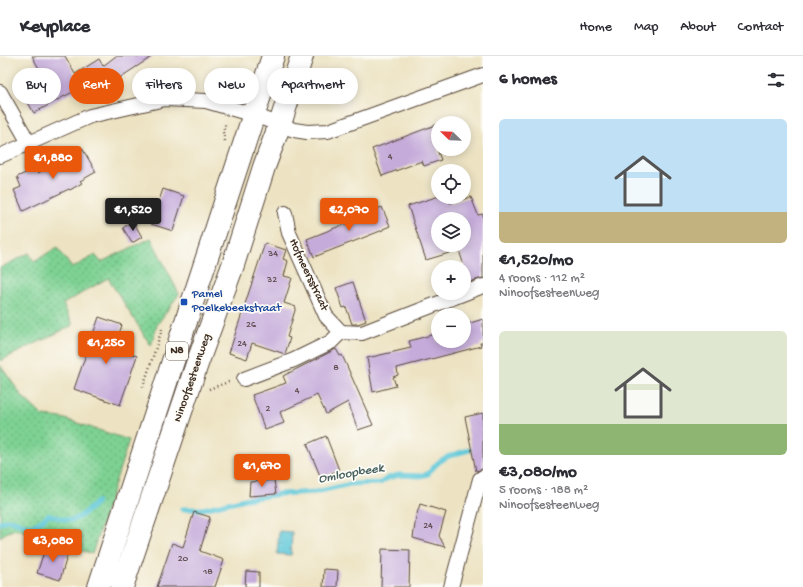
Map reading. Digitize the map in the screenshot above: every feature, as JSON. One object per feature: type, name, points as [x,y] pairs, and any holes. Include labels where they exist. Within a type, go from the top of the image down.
[{"type":"main road","name":"Ninoofsesteenweg","points":[[99,587],[273,56]]},
{"type":"main road","name":"Ninoofsesteenweg","points":[[122,587],[197,364],[233,265],[264,167],[280,124],[302,56]]},
{"type":"street","points":[[0,156],[90,116],[166,99],[206,101],[254,115],[294,130],[307,132],[328,131],[483,75]]},
{"type":"street","points":[[0,92],[29,143]]},
{"type":"street","name":"Hofmeersstraat","points":[[285,213],[288,233],[326,316],[341,332]]},
{"type":"street","points":[[244,379],[301,357],[331,342],[341,332],[362,333],[483,286]]},
{"type":"street","points":[[451,587],[480,479],[483,477]]},
{"type":"path","points":[[209,389],[240,378],[244,379]]},
{"type":"green space","points":[[151,238],[179,294],[157,325],[151,346],[108,278],[63,304],[73,325],[0,361],[0,268],[29,253],[34,262],[57,247],[72,268],[95,255],[101,262]]},
{"type":"green space","points":[[0,365],[22,396],[43,416],[62,418],[129,440],[92,554],[17,529],[7,532],[0,537]]},
{"type":"water","points":[[279,531],[292,532],[291,555],[277,554]]},
{"type":"building","points":[[32,56],[65,56],[72,68],[69,68],[69,94],[61,98],[61,68],[39,68]]},
{"type":"building","points":[[116,56],[153,56],[135,68],[132,68],[132,70],[124,75],[124,68],[85,68],[99,59],[103,66]]},
{"type":"building","points":[[29,104],[50,104],[34,113]]},
{"type":"building","points":[[431,127],[431,156],[440,156],[441,160],[424,166],[422,161],[382,176],[372,149]]},
{"type":"building","points":[[82,148],[96,172],[80,181],[82,183],[70,190],[69,189],[23,211],[14,190],[21,187],[17,177],[36,168],[38,173]]},
{"type":"building","points":[[163,189],[184,196],[173,231],[151,224]]},
{"type":"building","points":[[471,197],[478,215],[483,214],[483,278],[471,281],[471,260],[462,260],[460,252],[471,252],[471,212],[431,212],[431,252],[452,252],[426,260],[408,206],[431,199],[431,204],[471,204]]},
{"type":"building","points":[[382,207],[390,226],[314,257],[307,239],[350,222],[349,220]]},
{"type":"building","points":[[133,221],[142,237],[132,243],[123,228]]},
{"type":"building","points":[[265,243],[286,250],[283,259],[288,261],[284,276],[292,278],[284,303],[296,307],[287,337],[290,338],[285,354],[252,343],[247,359],[229,353]]},
{"type":"building","points":[[353,282],[366,321],[358,324],[352,324],[346,307],[343,308],[336,288]]},
{"type":"building","points":[[99,317],[122,325],[114,348],[137,356],[120,405],[74,389]]},
{"type":"building","points":[[483,319],[483,343],[480,343],[481,346],[397,368],[398,375],[393,377],[396,386],[373,392],[367,358],[411,348],[409,341],[431,335],[431,348],[471,348],[471,323]]},
{"type":"building","points":[[336,349],[340,356],[342,355],[373,425],[358,430],[348,402],[326,414],[317,395],[280,412],[284,423],[265,430],[252,395],[286,383],[283,376]]},
{"type":"building","points":[[483,413],[483,469],[476,471],[465,417]]},
{"type":"building","points":[[326,436],[339,470],[321,478],[307,444]]},
{"type":"building","points":[[274,480],[276,494],[249,496],[250,482]]},
{"type":"building","points":[[420,504],[446,512],[439,536],[445,547],[413,538],[416,517]]},
{"type":"building","points":[[194,512],[210,517],[200,551],[224,560],[215,587],[157,587],[172,543],[183,547]]},
{"type":"building","points":[[46,546],[68,553],[60,580],[37,573]]},
{"type":"building","points":[[382,549],[410,550],[409,587],[381,587]]},
{"type":"building","points":[[324,569],[338,570],[337,587],[323,587]]},
{"type":"building","points":[[246,571],[259,572],[259,587],[245,587]]},
{"type":"waterway","name":"Omloopbeek","points":[[182,509],[203,509],[245,499],[280,494],[316,492],[350,484],[380,483],[388,478],[399,475],[420,476],[428,474],[437,464],[451,455],[469,450]]},
{"type":"waterway","name":"Omloopbeek","points":[[0,523],[6,520],[11,520],[21,524],[33,525],[40,522],[48,515],[73,520],[97,502]]},
{"type":"place","name":"Pamel Poelkebeekstraat","points":[[184,302]]}]
